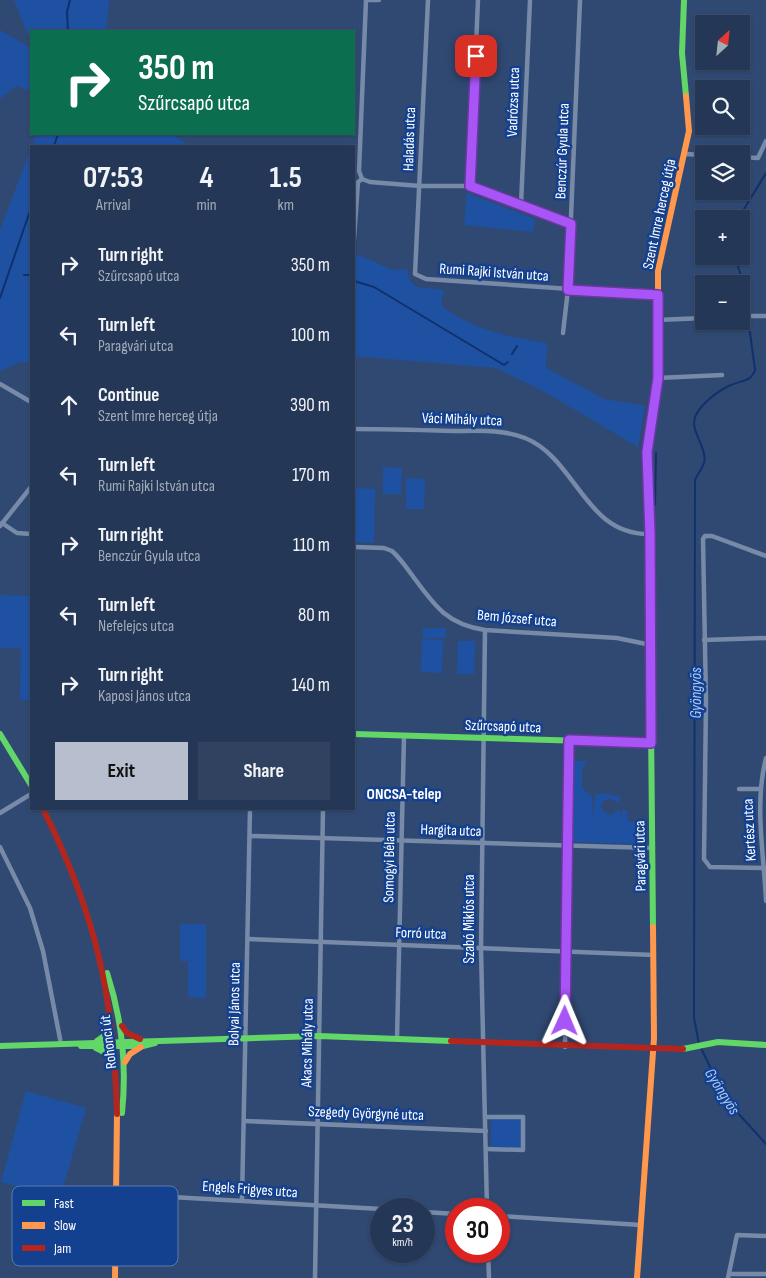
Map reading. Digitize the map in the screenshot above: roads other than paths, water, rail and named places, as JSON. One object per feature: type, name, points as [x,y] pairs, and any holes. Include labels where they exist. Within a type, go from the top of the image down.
[{"type":"street","points":[[379,0],[366,0],[359,171],[362,179],[370,182],[420,186],[470,186],[571,224]]},
{"type":"street","name":"Haladás utca","points":[[418,277],[414,270],[420,186],[428,0]]},
{"type":"street","points":[[470,186],[478,0]]},
{"type":"street","name":"Vadrózsa utca","points":[[521,205],[530,0]]},
{"type":"street","name":"Benczúr Gyula utca","points":[[563,333],[568,290],[580,0]]},
{"type":"street","name":"Szent Imre herceg útja","points":[[649,433],[658,378],[657,320],[661,251],[685,154],[689,120],[682,53],[684,0]]},
{"type":"street","points":[[750,158],[758,158],[766,141]]},
{"type":"street","points":[[685,154],[695,155]]},
{"type":"street","points":[[355,225],[358,182],[362,179]]},
{"type":"street","name":"Rumi Rajki István utca","points":[[418,277],[568,290],[658,295]]},
{"type":"street","points":[[750,316],[766,316]]},
{"type":"street","points":[[657,320],[695,318]]},
{"type":"street","points":[[658,378],[722,376]]},
{"type":"street","points":[[0,384],[30,401]]},
{"type":"street","name":"Váci Mihály utca","points":[[355,429],[497,432],[525,438],[551,455],[586,500],[610,523],[629,532],[650,534]]},
{"type":"street","name":"Paragvári utca","points":[[637,1278],[653,1049],[654,955],[650,534],[647,452],[649,433]]},
{"type":"street","points":[[30,488],[1,524],[17,533],[30,534]]},
{"type":"street","points":[[764,868],[710,867],[704,859],[706,701],[703,542],[705,536],[712,536],[766,556]]},
{"type":"street","name":"Bem József utca","points":[[355,547],[384,548],[392,551],[432,602],[446,616],[460,624],[485,630],[617,638],[650,645]]},
{"type":"street","name":"Szabó Miklós utca","points":[[485,630],[481,948],[487,1198]]},
{"type":"street","points":[[704,640],[766,638]]},
{"type":"street","points":[[0,734],[30,783]]},
{"type":"street","name":"Szűrcsapó utca","points":[[355,734],[651,743]]},
{"type":"street","name":"Somogyi Béla utca","points":[[397,1039],[404,736]]},
{"type":"street","points":[[565,1046],[569,740]]},
{"type":"street","name":"Kertész utca","points":[[766,758],[760,789],[766,901]]},
{"type":"street","points":[[738,789],[760,789]]},
{"type":"street","points":[[0,813],[30,795]]},
{"type":"street","name":"Rohonci út","points":[[43,810],[78,888],[120,1022],[124,1064],[119,1132]]},
{"type":"street","name":"Bolyai János utca","points":[[242,1200],[250,810]]},
{"type":"street","name":"Akacs Mihály utca","points":[[315,1278],[323,810]]},
{"type":"street","name":"Hargita utca","points":[[250,836],[652,848]]},
{"type":"street","points":[[0,847],[28,902],[43,951],[61,1044]]},
{"type":"street","name":"Forró utca","points":[[248,939],[654,955]]},
{"type":"street","name":"Rohonci út","points":[[99,952],[115,1044],[119,1132],[118,1186]]},
{"type":"street","points":[[92,1044],[104,1037],[109,1029],[107,995]]},
{"type":"street","points":[[120,1022],[127,1033],[143,1043]]},
{"type":"street","points":[[0,1046],[123,1044],[319,1036],[653,1049],[694,1047],[707,1044],[766,1045]]},
{"type":"street","points":[[124,1064],[132,1052],[143,1043]]},
{"type":"street","points":[[92,1044],[111,1058],[117,1076]]},
{"type":"street","points":[[485,1117],[523,1117],[523,1150],[486,1149]]},
{"type":"street","name":"Szegedy Györgyné utca","points":[[245,1121],[486,1131]]},
{"type":"street","name":"Engels Frigyes utca","points":[[178,1197],[370,1208]]},
{"type":"street","points":[[510,1217],[641,1225]]},
{"type":"street","points":[[766,1236],[736,1235],[728,1276],[766,1274]]},
{"type":"street","points":[[488,1263],[489,1278]]},
{"type":"waterway","points":[[68,30],[67,12],[70,0]]},
{"type":"waterway","points":[[54,145],[58,135]]},
{"type":"waterway","name":"Gyöngyös","points":[[743,210],[766,173]]},
{"type":"waterway","points":[[0,298],[30,211]]},
{"type":"waterway","name":"Gyöngyös","points":[[699,1044],[694,1018],[695,480],[704,463],[704,457],[694,427],[694,421],[699,410],[711,397],[726,387],[749,379],[755,370],[749,325],[748,294],[737,265]]},
{"type":"waterway","points":[[24,275],[30,275]]},
{"type":"waterway","points":[[355,281],[374,287],[504,365],[508,362]]},
{"type":"waterway","points":[[512,354],[517,346]]},
{"type":"waterway","points":[[655,505],[656,453]]},
{"type":"waterway","name":"Gyöngyös","points":[[701,1048],[726,1100],[766,1144]]},
{"type":"district","name":"ONCSA-telep","points":[[404,793]]}]
